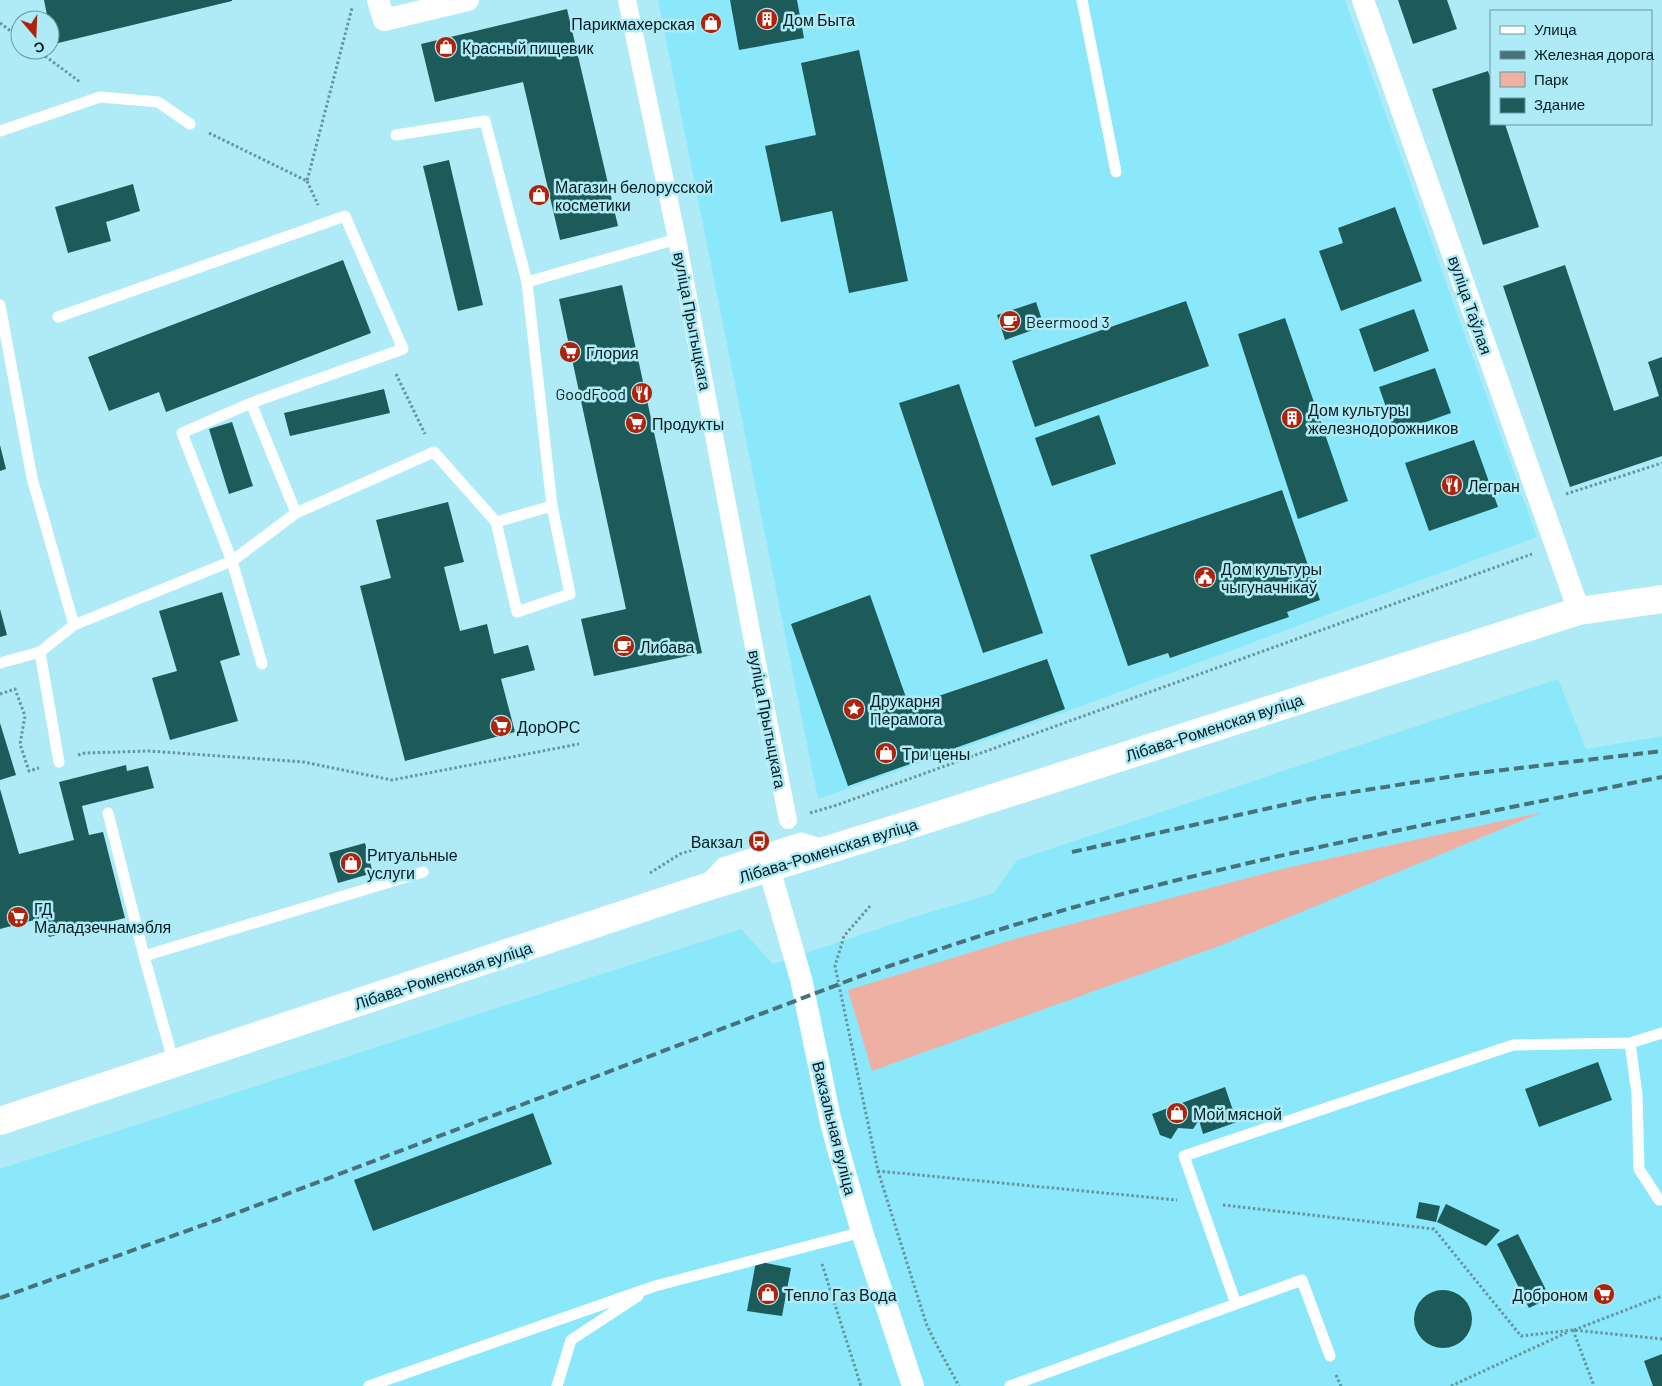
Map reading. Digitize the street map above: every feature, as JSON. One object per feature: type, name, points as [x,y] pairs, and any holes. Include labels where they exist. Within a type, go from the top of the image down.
[{"type":"main road","name":"Лібава-Роменская вуліца","points":[[0,1121],[694,891],[940,815],[1579,611],[1662,599]]},
{"type":"street","points":[[378,0],[384,20],[468,0]]},
{"type":"street","name":"вуліца Прытыцкага","points":[[627,0],[677,239],[788,820]]},
{"type":"street","name":"вуліца Таўлая","points":[[1363,0],[1579,611]]},
{"type":"street","name":"Вакзальная вуліца","points":[[769,868],[801,979],[830,1118],[862,1232],[913,1386]]},
{"type":"lane","points":[[1082,0],[1116,172]]},
{"type":"lane","points":[[0,131],[100,97],[158,102],[190,124]]},
{"type":"lane","points":[[0,663],[40,652],[74,625],[232,561],[296,513],[434,452],[496,522],[517,612],[570,594],[552,506],[527,282],[485,121],[396,134]]},
{"type":"lane","points":[[58,317],[345,216],[403,349],[251,403],[182,433],[232,561],[262,664]]},
{"type":"lane","points":[[527,282],[677,239]]},
{"type":"lane","points":[[0,305],[32,478],[74,625]]},
{"type":"lane","points":[[251,403],[296,513]]},
{"type":"lane","points":[[496,522],[552,506]]},
{"type":"lane","points":[[40,652],[59,762]]},
{"type":"lane","points":[[108,814],[174,1064]]},
{"type":"lane","points":[[694,891],[722,864],[801,838],[834,848]]},
{"type":"lane","points":[[144,956],[423,872]]},
{"type":"lane","points":[[1236,1304],[1184,1156],[1512,1046],[1630,1043],[1662,1033]]},
{"type":"lane","points":[[1630,1043],[1637,1094],[1639,1169],[1659,1200]]},
{"type":"lane","points":[[369,1386],[655,1286],[862,1232]]},
{"type":"lane","points":[[1010,1386],[1302,1280],[1330,1356]]},
{"type":"lane","points":[[558,1386],[571,1340],[655,1286]]},
{"type":"path","points":[[190,124],[307,181],[354,0]]},
{"type":"path","points":[[50,60],[100,97]]},
{"type":"path","points":[[1563,495],[1662,463]]},
{"type":"path","points":[[837,804],[1555,545]]},
{"type":"path","points":[[0,694],[15,689],[25,716],[20,744],[29,771],[85,753],[149,751],[304,762],[392,780],[579,744]]},
{"type":"path","points":[[878,1171],[926,1323],[959,1386]]},
{"type":"path","points":[[820,1258],[861,1386]]},
{"type":"path","points":[[1451,1386],[1573,1330],[1662,1296]]},
{"type":"path","points":[[1573,1330],[1594,1386]]},
{"type":"shaded area","points":[[658,0],[1345,0],[1537,537],[1068,711],[818,799]]},
{"type":"shaded area","points":[[1558,679],[1586,749],[1662,736],[1662,1386],[0,1386],[0,1169],[741,929],[773,964],[911,918],[994,893],[1017,860]]},
{"type":"green space","points":[[1543,812],[1222,945],[872,1071],[848,990],[1018,938],[1286,868]]},
{"type":"building","points":[[44,0],[232,0],[60,43],[60,10],[46,10]]},
{"type":"building","name":"Дом Быта","points":[[730,0],[797,0],[804,38],[739,50]]},
{"type":"building","points":[[1398,0],[1447,0],[1457,29],[1413,44]]},
{"type":"building","points":[[567,9],[618,226],[560,240],[523,82],[435,102],[421,44]]},
{"type":"building","points":[[859,50],[908,281],[849,293],[832,211],[781,222],[765,146],[816,135],[801,63]]},
{"type":"building","points":[[1488,71],[1490,77],[1490,125],[1505,125],[1539,227],[1483,245],[1432,89]]},
{"type":"building","points":[[449,160],[483,305],[458,311],[423,166]]},
{"type":"building","points":[[133,184],[140,211],[106,222],[111,241],[68,253],[55,207]]},
{"type":"building","points":[[1395,207],[1422,281],[1341,311],[1319,251],[1343,243],[1338,228]]},
{"type":"building","points":[[343,260],[371,333],[166,412],[159,392],[109,411],[88,357]]},
{"type":"building","points":[[1565,265],[1614,411],[1659,396],[1648,362],[1662,357],[1662,456],[1570,487],[1503,286]]},
{"type":"building","points":[[622,285],[702,653],[594,676],[581,619],[626,609],[559,299]]},
{"type":"building","points":[[1186,301],[1209,366],[1035,427],[1012,361]]},
{"type":"building","points":[[1036,302],[1044,326],[1005,340],[997,315]]},
{"type":"building","points":[[1414,309],[1429,351],[1374,372],[1359,329]]},
{"type":"building","name":"Дом культуры железнодорожников","points":[[1285,318],[1348,501],[1298,519],[1238,334]]},
{"type":"building","points":[[1435,368],[1451,413],[1395,433],[1379,387]]},
{"type":"building","points":[[959,384],[1043,633],[983,653],[899,403]]},
{"type":"building","points":[[384,389],[390,413],[290,436],[284,413]]},
{"type":"building","points":[[1099,415],[1116,464],[1052,486],[1035,438]]},
{"type":"building","points":[[232,422],[253,486],[229,494],[209,429]]},
{"type":"building","name":"Легран","points":[[1474,440],[1498,507],[1429,531],[1405,463]]},
{"type":"building","points":[[0,445],[6,469],[0,471]]},
{"type":"building","name":"Дом культуры чыгуначнікаў","points":[[1282,490],[1320,600],[1287,612],[1289,617],[1170,658],[1168,653],[1128,666],[1090,555]]},
{"type":"building","points":[[448,502],[464,562],[444,567],[460,631],[487,624],[494,654],[528,645],[535,670],[501,679],[515,732],[405,761],[360,586],[391,578],[376,520]]},
{"type":"building","points":[[222,592],[240,655],[220,661],[238,721],[170,740],[152,678],[177,671],[159,611]]},
{"type":"building","points":[[870,595],[909,706],[1047,659],[1065,709],[848,786],[791,624]]},
{"type":"building","points":[[0,609],[7,635],[0,637]]},
{"type":"building","points":[[0,723],[16,775],[0,780]]},
{"type":"building","points":[[126,765],[127,771],[148,766],[154,788],[82,806],[89,835],[103,832],[125,918],[49,937],[42,918],[0,929],[0,789],[19,854],[74,840],[59,782]]},
{"type":"building","name":"Ритуальные услуги","points":[[365,843],[373,873],[338,883],[329,853]]},
{"type":"building","points":[[1598,1062],[1612,1100],[1539,1127],[1525,1089]]},
{"type":"building","points":[[1225,1087],[1237,1122],[1203,1134],[1199,1120],[1193,1129],[1178,1128],[1171,1139],[1160,1135],[1152,1114]]},
{"type":"building","points":[[533,1113],[552,1164],[373,1231],[354,1180]]},
{"type":"building","points":[[1419,1202],[1440,1206],[1436,1222],[1416,1218]]},
{"type":"building","points":[[1446,1204],[1500,1230],[1486,1246],[1437,1222]]},
{"type":"building","points":[[1518,1234],[1550,1298],[1529,1308],[1497,1244]]},
{"type":"building","name":"Тепло Газ Вода","points":[[756,1261],[791,1268],[782,1316],[747,1311]]},
{"type":"building","points":[[1443,1290],[1454,1292],[1467,1303],[1472,1319],[1470,1330],[1459,1343],[1443,1348],[1432,1346],[1419,1335],[1414,1319],[1416,1308],[1427,1295]]},
{"type":"building","points":[[1662,1354],[1662,1386],[1653,1386],[1644,1361]]},
{"type":"railway","points":[[1072,852],[1315,798],[1461,775],[1662,751]]},
{"type":"railway","points":[[0,1298],[242,1211],[866,974],[1003,928],[1107,898],[1271,858],[1662,777]]},
{"type":"place","name":"Дом Быта","points":[[767,19]]},
{"type":"place","name":"Парикмахерская","points":[[711,23]]},
{"type":"place","name":"Красный пищевик","points":[[446,47]]},
{"type":"place","name":"Магазин белорусской косметики","points":[[539,195]]},
{"type":"place","name":"Beermood 3","points":[[1010,321]]},
{"type":"place","name":"Глория","points":[[570,352]]},
{"type":"place","name":"GoodFood","points":[[642,393]]},
{"type":"place","name":"Дом культуры железнодорожников","points":[[1292,418]]},
{"type":"place","name":"Продукты","points":[[636,423]]},
{"type":"place","name":"Легран","points":[[1452,485]]},
{"type":"place","name":"Дом культуры чыгуначнікаў","points":[[1205,577]]},
{"type":"place","name":"Либава","points":[[624,646]]},
{"type":"place","name":"Друкарня Перамога","points":[[854,709]]},
{"type":"place","name":"ДорОРС","points":[[501,726]]},
{"type":"place","name":"Три цены","points":[[886,753]]},
{"type":"place","name":"Вакзал","points":[[759,841]]},
{"type":"place","name":"Ритуальные услуги","points":[[351,863]]},
{"type":"place","name":"ГД Маладзечнамэбля","points":[[18,917]]},
{"type":"place","name":"Мой мясной","points":[[1177,1113]]},
{"type":"place","name":"Тепло Газ Вода","points":[[768,1294]]},
{"type":"place","name":"Доброном","points":[[1604,1294]]}]
